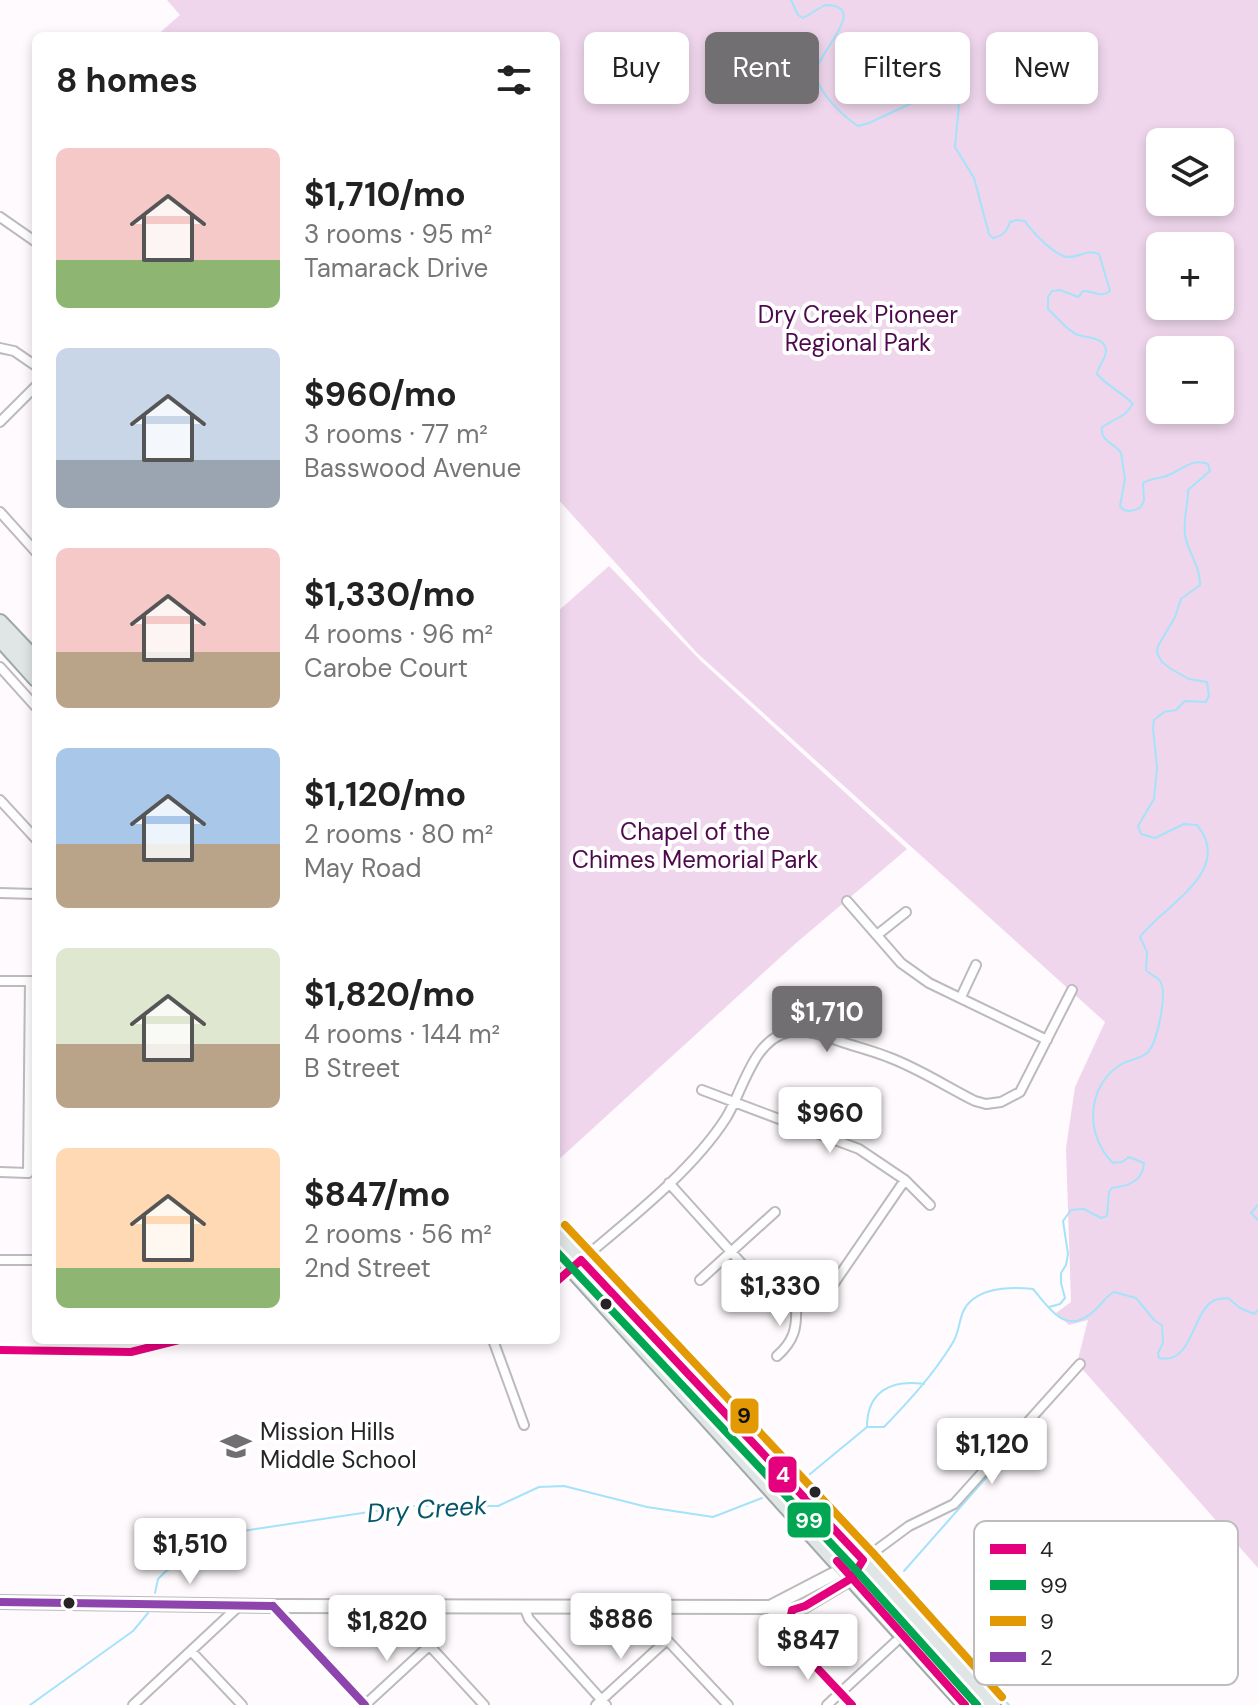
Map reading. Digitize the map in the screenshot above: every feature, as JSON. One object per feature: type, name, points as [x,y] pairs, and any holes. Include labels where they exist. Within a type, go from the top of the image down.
[{"type":"main road","points":[[0,622],[32,656]]},
{"type":"main road","points":[[0,639],[32,675]]},
{"type":"main road","points":[[560,1239],[576,1264],[965,1705]]},
{"type":"main road","points":[[560,1254],[576,1264],[863,1560],[974,1684]]},
{"type":"main road","points":[[0,1602],[770,1607],[792,1610],[805,1606],[863,1560]]},
{"type":"main road","points":[[770,1607],[848,1573]]},
{"type":"main road","points":[[787,1636],[792,1610]]},
{"type":"main road","points":[[975,1685],[993,1705]]},
{"type":"street","points":[[0,217],[32,239]]},
{"type":"street","points":[[0,348],[14,351],[32,363]]},
{"type":"street","points":[[0,422],[32,390]]},
{"type":"street","points":[[0,512],[32,548]]},
{"type":"street","points":[[0,667],[32,703]]},
{"type":"street","points":[[0,800],[32,835]]},
{"type":"street","points":[[0,893],[32,894]]},
{"type":"street","points":[[847,901],[901,963],[929,983],[1047,1040]]},
{"type":"street","points":[[877,935],[906,912]]},
{"type":"street","points":[[961,997],[976,965]]},
{"type":"street","points":[[0,981],[32,981]]},
{"type":"street","points":[[560,1278],[669,1183],[709,1142],[734,1104],[761,1050],[772,1039],[785,1032],[811,1032],[890,1058],[986,1104],[1001,1102],[1020,1092],[1072,990]]},
{"type":"street","points":[[0,1172],[28,1173],[32,1070]]},
{"type":"street","points":[[702,1090],[859,1149],[905,1180],[930,1205]]},
{"type":"street","points":[[669,1183],[770,1295],[796,1307],[826,1295],[905,1180]]},
{"type":"street","points":[[700,1280],[775,1212]]},
{"type":"street","points":[[0,1260],[32,1260]]},
{"type":"street","points":[[777,1356],[793,1338],[797,1322],[796,1307]]},
{"type":"street","points":[[82,1351],[83,1344]]},
{"type":"street","points":[[0,1350],[131,1352],[163,1344]]},
{"type":"street","points":[[494,1344],[524,1425]]},
{"type":"street","points":[[863,1560],[909,1526],[954,1504],[1080,1364]]},
{"type":"street","points":[[133,1705],[240,1604]]},
{"type":"street","points":[[273,1606],[365,1705],[430,1645]]},
{"type":"street","points":[[405,1606],[406,1620],[484,1705]]},
{"type":"street","points":[[524,1607],[529,1619],[601,1703],[667,1640]]},
{"type":"street","points":[[770,1607],[778,1626],[852,1705]]},
{"type":"street","points":[[649,1608],[653,1625],[728,1705]]},
{"type":"street","points":[[827,1705],[903,1635]]},
{"type":"street","points":[[191,1651],[242,1705]]},
{"type":"green space","name":"Dry Creek Pioneer Regional Park","points":[[167,0],[1258,0],[1258,1568],[1238,1545],[1238,1521],[1217,1521],[1077,1363],[1088,1320],[1069,1325],[1056,1313],[1071,1302],[1066,1148],[1075,1087],[1105,1022],[697,653],[560,501],[560,32],[161,32],[180,15]]},
{"type":"green space","name":"Chapel of the Chimes Memorial Park","points":[[609,566],[702,662],[907,849],[795,944],[560,1158],[560,609]]},
{"type":"waterway","name":"Dry Creek","points":[[791,0],[798,15],[803,18],[825,5],[838,7],[843,13],[843,22],[816,73],[821,88],[845,116],[858,126],[931,94],[948,92],[959,105],[955,147],[974,178],[989,234],[996,237],[1004,233],[1010,222],[1025,221],[1044,243],[1063,256],[1073,257],[1090,252],[1099,254],[1110,291],[1100,294],[1083,291],[1078,297],[1060,290],[1052,291],[1048,297],[1048,309],[1074,333],[1095,339],[1105,346],[1106,353],[1097,374],[1133,404],[1125,414],[1102,427],[1103,436],[1121,453],[1125,479],[1122,509],[1130,511],[1141,507],[1144,500],[1143,483],[1146,481],[1197,462],[1208,464],[1210,471],[1188,490],[1185,519],[1185,535],[1200,585],[1181,599],[1157,653],[1171,669],[1189,679],[1207,682],[1209,696],[1206,702],[1185,701],[1176,710],[1164,712],[1154,720],[1157,767],[1154,799],[1138,826],[1141,834],[1155,838],[1184,824],[1197,825],[1206,842],[1207,858],[1191,887],[1140,937],[1147,952],[1146,970],[1159,979],[1162,987],[1155,1039],[1145,1055],[1123,1063],[1109,1074],[1095,1099],[1094,1126],[1104,1152],[1113,1163],[1129,1157],[1144,1163],[1143,1169],[1134,1182],[1112,1188],[1107,1216],[1101,1218],[1084,1209],[1071,1210],[1063,1221],[1068,1254],[1061,1273],[1065,1298],[1060,1304],[1049,1307]]},
{"type":"waterway","points":[[1258,1205],[1251,1213],[1258,1220]]},
{"type":"waterway","name":"Dry Creek","points":[[804,1479],[867,1427],[884,1427],[945,1355],[967,1305],[993,1290],[1033,1289],[1053,1312],[1068,1321],[1085,1318],[1114,1292],[1136,1298],[1162,1325],[1163,1343],[1159,1358],[1170,1358],[1186,1346],[1201,1315],[1215,1300],[1228,1298],[1254,1314],[1258,1310]]},
{"type":"waterway","name":"Dry Creek","points":[[867,1427],[871,1404],[884,1390],[902,1384],[924,1384]]},
{"type":"waterway","points":[[904,1571],[1038,1419]]},
{"type":"waterway","name":"Dry Creek","points":[[155,1593],[158,1579],[165,1572],[229,1533],[409,1506],[498,1506],[539,1487],[564,1486],[647,1507],[713,1517],[762,1498]]},
{"type":"waterway","points":[[898,1584],[974,1667]]},
{"type":"waterway","name":"Dry Creek","points":[[30,1705],[133,1631],[148,1613]]},
{"type":"waterway","points":[[991,1685],[1009,1705]]},
{"type":"transit line","name":"9","points":[[565,1225],[872,1552],[974,1666]]},
{"type":"transit line","name":"99","points":[[560,1255],[854,1568],[977,1705]]},
{"type":"transit line","name":"4","points":[[560,1278],[581,1260],[863,1560],[852,1578],[805,1606],[792,1610],[787,1636],[852,1705]]},
{"type":"transit line","name":"4","points":[[0,1350],[131,1352],[163,1344]]},
{"type":"transit line","name":"4","points":[[837,1561],[965,1705]]},
{"type":"transit line","name":"2","points":[[0,1602],[273,1606]]},
{"type":"transit line","name":"2","points":[[273,1606],[365,1705]]},
{"type":"transit line","name":"9","points":[[991,1685],[1002,1697]]},
{"type":"place","name":"Mission Hills Middle School","points":[[236,1446]]}]
